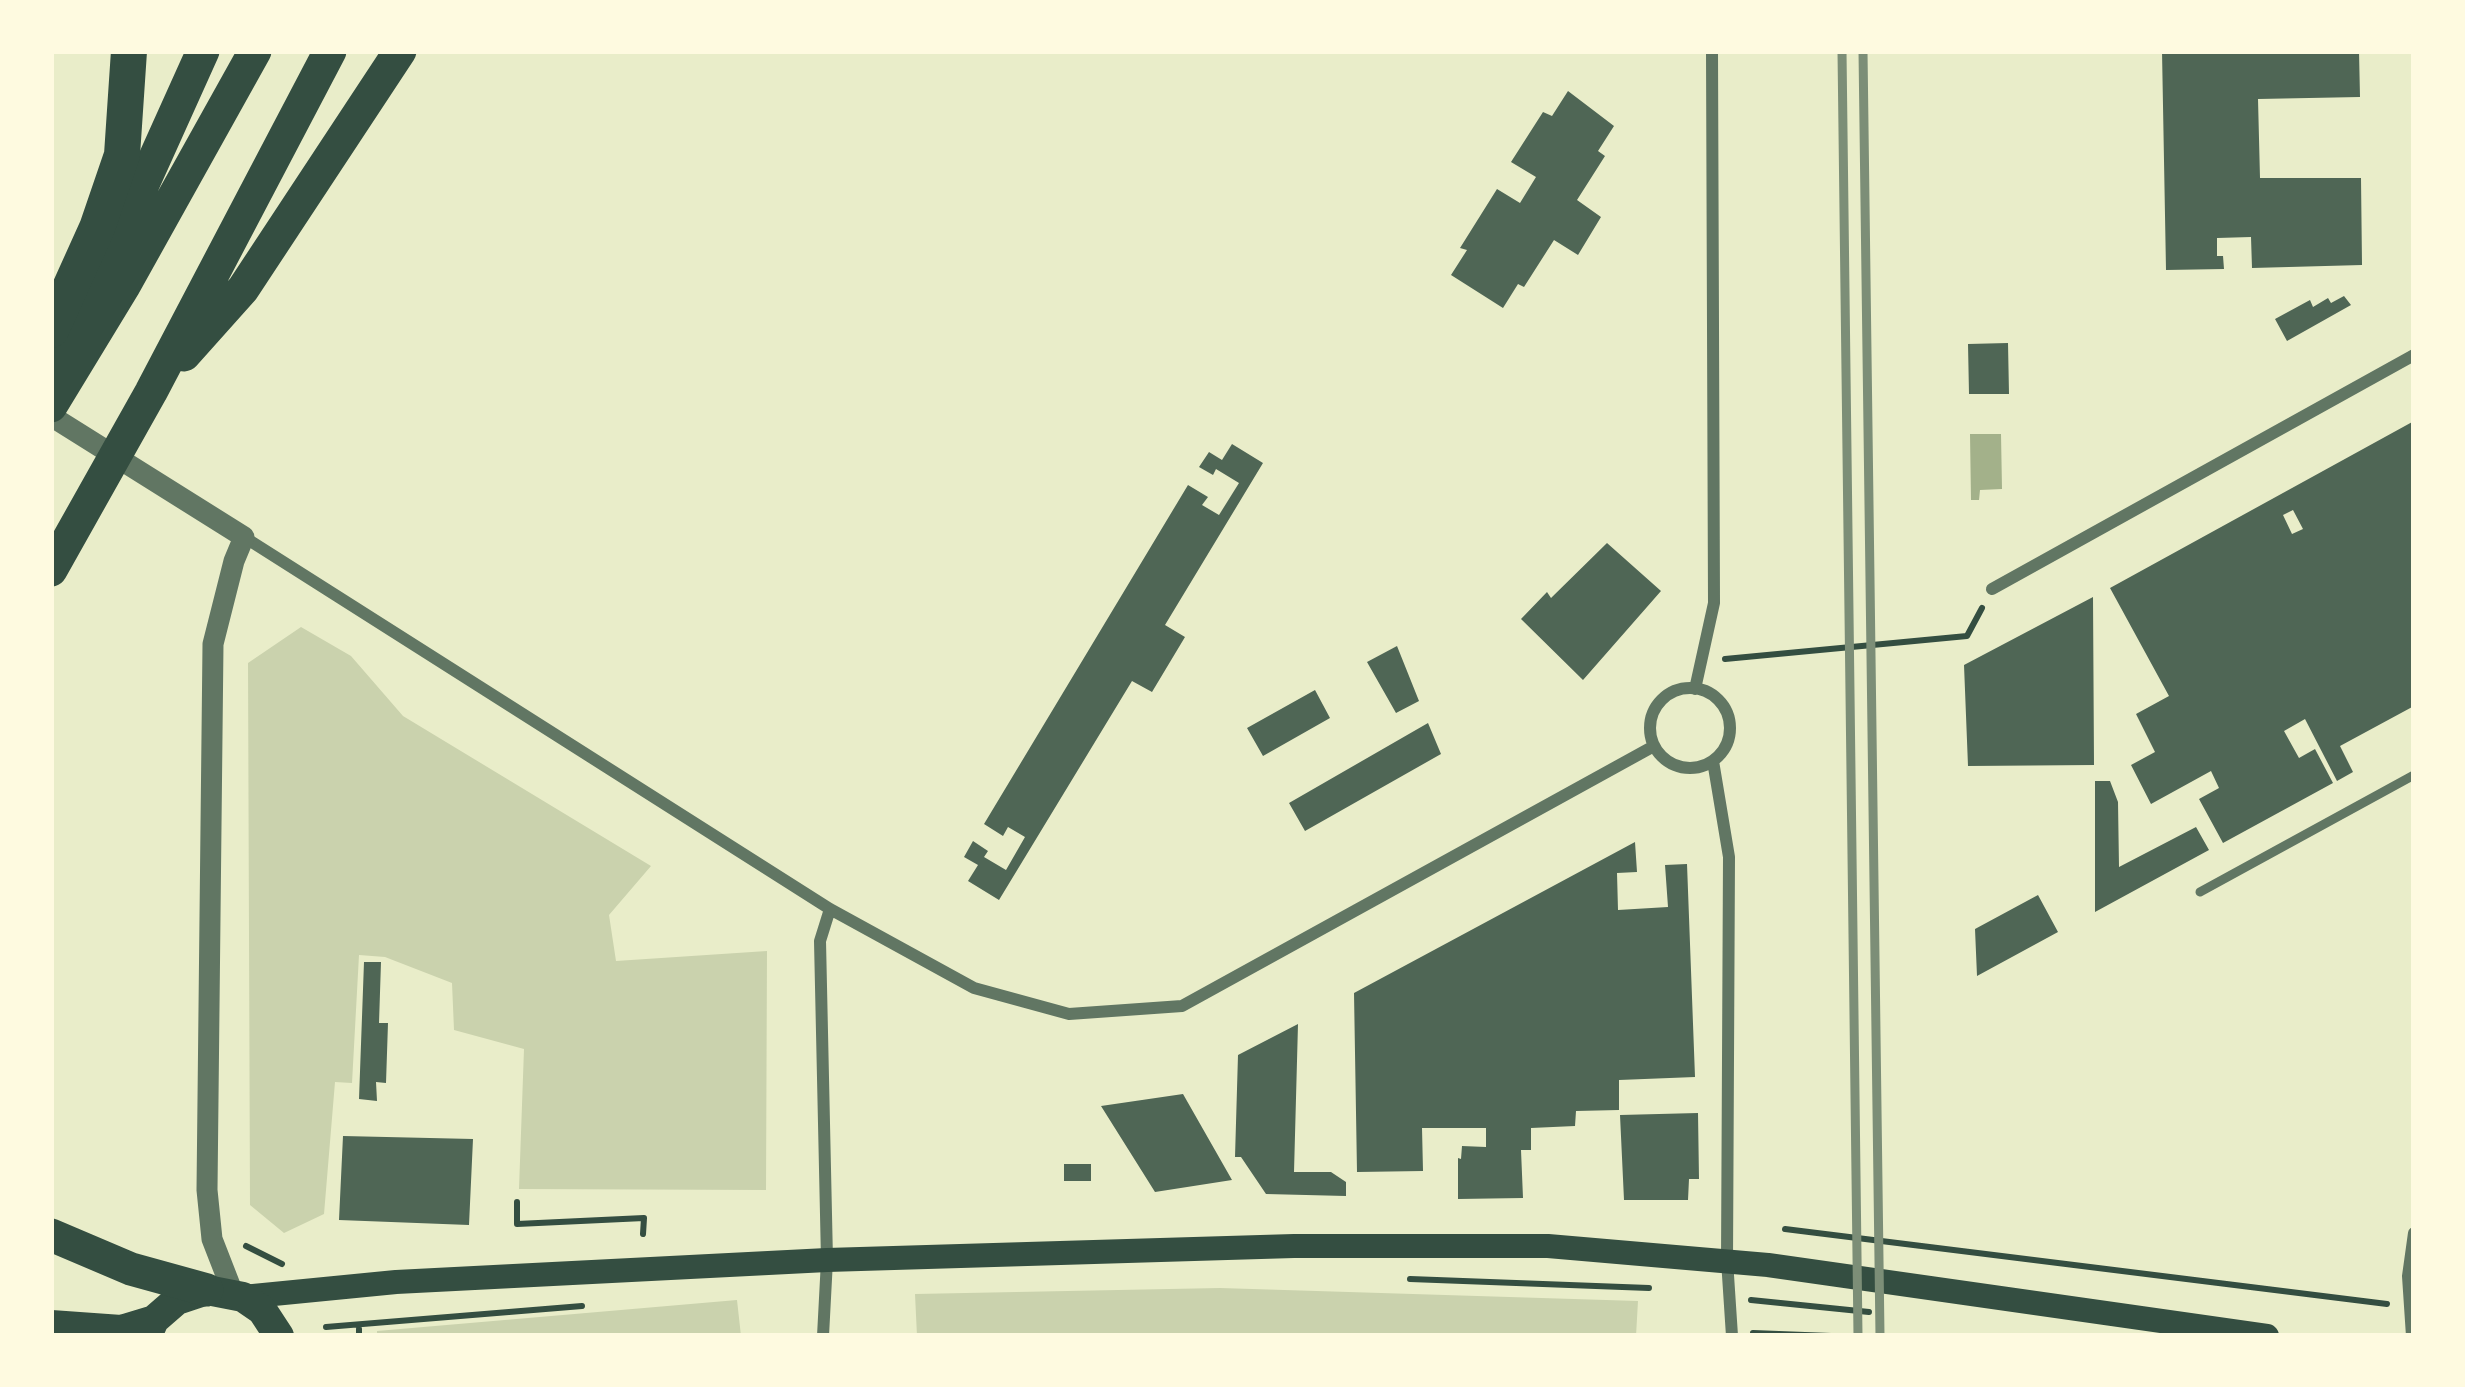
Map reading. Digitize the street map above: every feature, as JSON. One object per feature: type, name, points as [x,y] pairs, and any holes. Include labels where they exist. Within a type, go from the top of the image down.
[{"type":"highway","points":[[51,330],[98,228],[122,155],[128,51]]},
{"type":"highway","points":[[56,377],[203,51]]},
{"type":"highway","points":[[56,377],[124,286],[254,51]]},
{"type":"highway","points":[[51,570],[331,51]]},
{"type":"highway","points":[[151,392],[243,290],[400,51]]},
{"type":"highway","points":[[51,1235],[131,1268],[228,1294]]},
{"type":"main road","points":[[51,1325],[151,1328],[177,1300],[396,1282],[827,1260],[1294,1246],[1548,1246],[1774,1266],[2267,1336]]},
{"type":"main road","points":[[228,1294],[262,1310],[278,1336]]},
{"type":"street","points":[[1695,688],[1714,603],[1712,51]]},
{"type":"street","points":[[1992,589],[2414,355]]},
{"type":"street","points":[[51,416],[830,909],[974,988],[1069,1014],[1182,1006],[1654,746]]},
{"type":"street","points":[[228,1294],[212,1239],[207,1190],[213,644],[244,537]]},
{"type":"street","points":[[1695,688],[1715,698],[1728,717],[1728,739],[1713,761],[1696,768],[1666,760],[1654,746],[1650,724],[1658,703],[1673,692],[1695,688]]},
{"type":"street","points":[[1713,761],[1729,856],[1727,1261],[1732,1336]]},
{"type":"street","points":[[823,1336],[827,1260],[820,941],[830,909]]},
{"type":"street","points":[[2412,1336],[2408,1276],[2414,1233]]},
{"type":"lane","points":[[2200,892],[2414,775]]},
{"type":"path","points":[[1702,661],[1967,636],[1992,589]]},
{"type":"path","points":[[517,1202],[517,1224],[644,1219],[643,1234]]},
{"type":"path","points":[[1785,1229],[2396,1306]]},
{"type":"path","points":[[1400,1279],[1605,1286]]},
{"type":"path","points":[[327,1332],[588,1305]]},
{"type":"path","points":[[1749,1332],[1831,1336]]},
{"type":"shaded area","points":[[1970,434],[2001,434],[2002,489],[1980,490],[1979,500],[1971,500]]},
{"type":"shaded area","points":[[301,627],[351,656],[403,716],[651,866],[609,915],[616,961],[767,951],[766,1190],[519,1189],[524,1049],[454,1030],[452,983],[385,957],[359,955],[352,1083],[335,1082],[324,1214],[284,1233],[250,1205],[248,663]]},
{"type":"shaded area","points":[[1220,1288],[1638,1301],[1636,1336],[917,1336],[915,1294]]},
{"type":"shaded area","points":[[737,1300],[741,1336],[377,1336],[377,1331]]},
{"type":"building","points":[[2162,51],[2359,51],[2360,97],[2258,99],[2260,178],[2361,178],[2362,265],[2252,268],[2251,237],[2217,238],[2217,256],[2223,256],[2224,269],[2166,270]]},
{"type":"building","points":[[1568,91],[1614,126],[1598,151],[1605,156],[1577,200],[1601,217],[1578,255],[1554,240],[1524,287],[1518,284],[1503,308],[1451,275],[1467,250],[1460,248],[1497,189],[1520,203],[1536,177],[1511,162],[1543,112],[1552,116]]},
{"type":"building","points":[[2344,296],[2351,305],[2287,341],[2275,319],[2310,300],[2313,307]]},
{"type":"building","points":[[2008,343],[2009,394],[1969,394],[1968,344]]},
{"type":"building","points":[[2414,421],[2414,706],[2340,746],[2353,772],[2337,781],[2305,719],[2284,731],[2299,758],[2315,749],[2333,783],[2223,843],[2199,799],[2219,788],[2211,771],[2151,804],[2131,765],[2155,752],[2136,714],[2169,696],[2110,588]],"holes":[[[2293,510],[2303,529],[2292,534],[2283,515]]]},
{"type":"building","points":[[1232,444],[1263,463],[1165,625],[1185,637],[1152,692],[1132,681],[999,900],[968,881],[978,865],[964,857],[973,841],[988,851],[984,857],[1006,870],[1025,837],[1008,827],[1003,836],[984,824],[1188,485],[1208,497],[1202,505],[1219,515],[1239,483],[1216,469],[1213,475],[1199,467],[1209,452],[1222,460]]},
{"type":"building","points":[[1607,543],[1661,591],[1583,680],[1521,619],[1547,592],[1551,598]]},
{"type":"building","points":[[2093,597],[2094,765],[1968,766],[1964,665]]},
{"type":"building","points":[[1397,646],[1419,701],[1396,713],[1367,662]]},
{"type":"building","points":[[1315,690],[1330,718],[1263,756],[1247,728]]},
{"type":"building","points":[[1428,723],[1441,754],[1305,831],[1289,803]]},
{"type":"building","points":[[2095,781],[2110,781],[2118,802],[2119,867],[2196,827],[2209,850],[2095,912]]},
{"type":"building","points":[[1635,842],[1637,872],[1617,873],[1618,910],[1668,907],[1665,865],[1687,864],[1695,1077],[1619,1080],[1619,1110],[1576,1111],[1575,1126],[1531,1128],[1531,1150],[1521,1150],[1523,1198],[1458,1199],[1462,1146],[1486,1147],[1486,1128],[1422,1128],[1423,1171],[1357,1172],[1354,993]]},
{"type":"building","points":[[2038,895],[2058,932],[1977,976],[1975,929]]},
{"type":"building","points":[[364,962],[381,962],[379,1023],[388,1023],[386,1083],[376,1082],[377,1101],[359,1099]]},
{"type":"building","points":[[1298,1024],[1294,1172],[1331,1172],[1346,1182],[1346,1196],[1266,1194],[1241,1157],[1235,1157],[1238,1055]]},
{"type":"building","points":[[1183,1094],[1232,1180],[1155,1192],[1101,1106]]},
{"type":"building","points":[[1698,1113],[1699,1179],[1689,1179],[1688,1200],[1624,1200],[1620,1115]]},
{"type":"building","points":[[343,1136],[473,1139],[469,1225],[339,1220]]},
{"type":"building","points":[[1064,1164],[1091,1164],[1091,1181],[1064,1181]]},
{"type":"railway","points":[[1842,51],[1858,1336]]},
{"type":"railway","points":[[1863,51],[1880,1336]]}]
